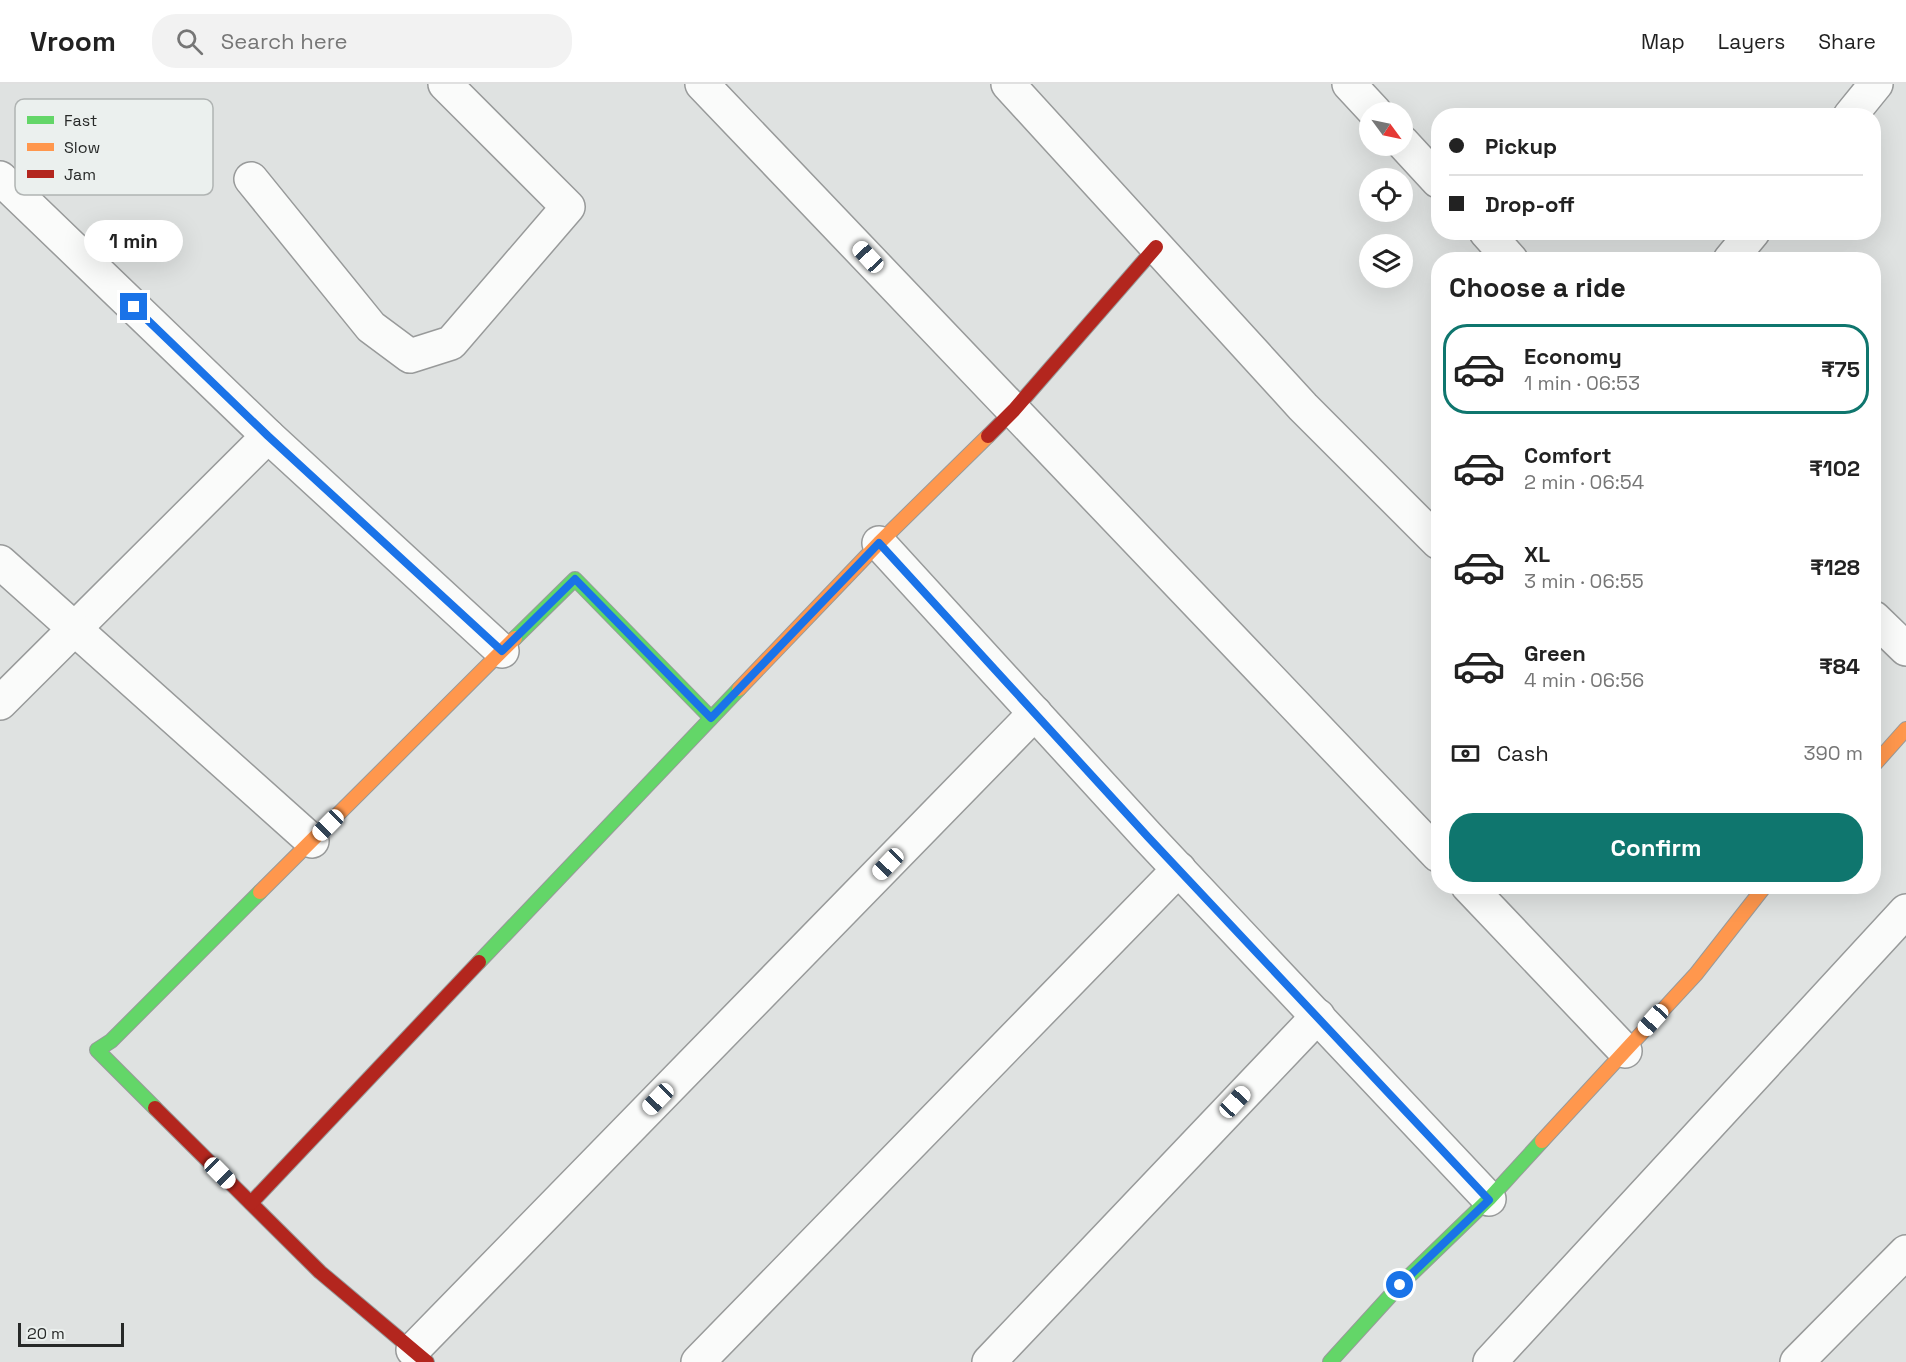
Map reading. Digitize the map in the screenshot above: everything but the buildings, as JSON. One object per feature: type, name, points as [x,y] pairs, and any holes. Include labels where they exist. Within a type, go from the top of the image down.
[{"type":"street","points":[[251,179],[371,327],[410,356],[451,343],[568,207],[445,84]]},
{"type":"street","points":[[1008,84],[1303,406],[1431,535]]},
{"type":"street","points":[[1349,84],[1366,102]]},
{"type":"street","points":[[1856,108],[1876,84]]},
{"type":"street","points":[[722,91],[1014,410],[1431,848]]},
{"type":"street","points":[[1413,154],[1431,173]]},
{"type":"street","points":[[0,178],[15,192]]},
{"type":"street","points":[[18,195],[268,436],[502,651]]},
{"type":"street","points":[[1493,240],[1504,252]]},
{"type":"street","points":[[1737,252],[1746,240]]},
{"type":"street","points":[[251,1203],[879,543],[1014,410],[1156,247]]},
{"type":"street","points":[[0,703],[268,436]]},
{"type":"street","points":[[879,543],[1179,869],[1489,1200]]},
{"type":"street","points":[[0,562],[312,841]]},
{"type":"street","points":[[711,718],[575,579],[111,1041],[97,1050],[320,1272],[420,1356],[1035,713]]},
{"type":"street","points":[[1881,625],[1906,649]]},
{"type":"street","points":[[1881,757],[1906,729]]},
{"type":"street","points":[[698,1362],[1179,869]]},
{"type":"street","points":[[1476,894],[1625,1051]]},
{"type":"street","points":[[1330,1362],[1400,1285],[1489,1200],[1696,974],[1759,894]]},
{"type":"street","points":[[1490,1362],[1906,910]]},
{"type":"street","points":[[989,1362],[1318,1016]]},
{"type":"street","points":[[1797,1362],[1906,1252]]},
{"type":"traffic: fast","points":[[515,638],[575,579],[711,718]]},
{"type":"traffic: fast","points":[[479,962],[739,689]]},
{"type":"traffic: fast","points":[[155,1108],[97,1050],[111,1041],[260,892]]},
{"type":"traffic: fast","points":[[1330,1362],[1400,1285],[1489,1199],[1542,1141]]},
{"type":"traffic: slow","points":[[739,689],[879,543],[988,436]]},
{"type":"traffic: slow","points":[[260,892],[515,638]]},
{"type":"traffic: slow","points":[[1881,757],[1906,729]]},
{"type":"traffic: slow","points":[[1542,1141],[1696,974],[1759,894]]},
{"type":"traffic: jam","points":[[988,436],[1014,410],[1156,247]]},
{"type":"traffic: jam","points":[[251,1203],[479,962]]},
{"type":"traffic: jam","points":[[155,1108],[320,1272],[427,1362]]},
{"type":"route","points":[[134,307],[268,436],[502,651],[575,579],[711,718],[879,543],[1148,837],[1489,1200],[1400,1285]]}]
